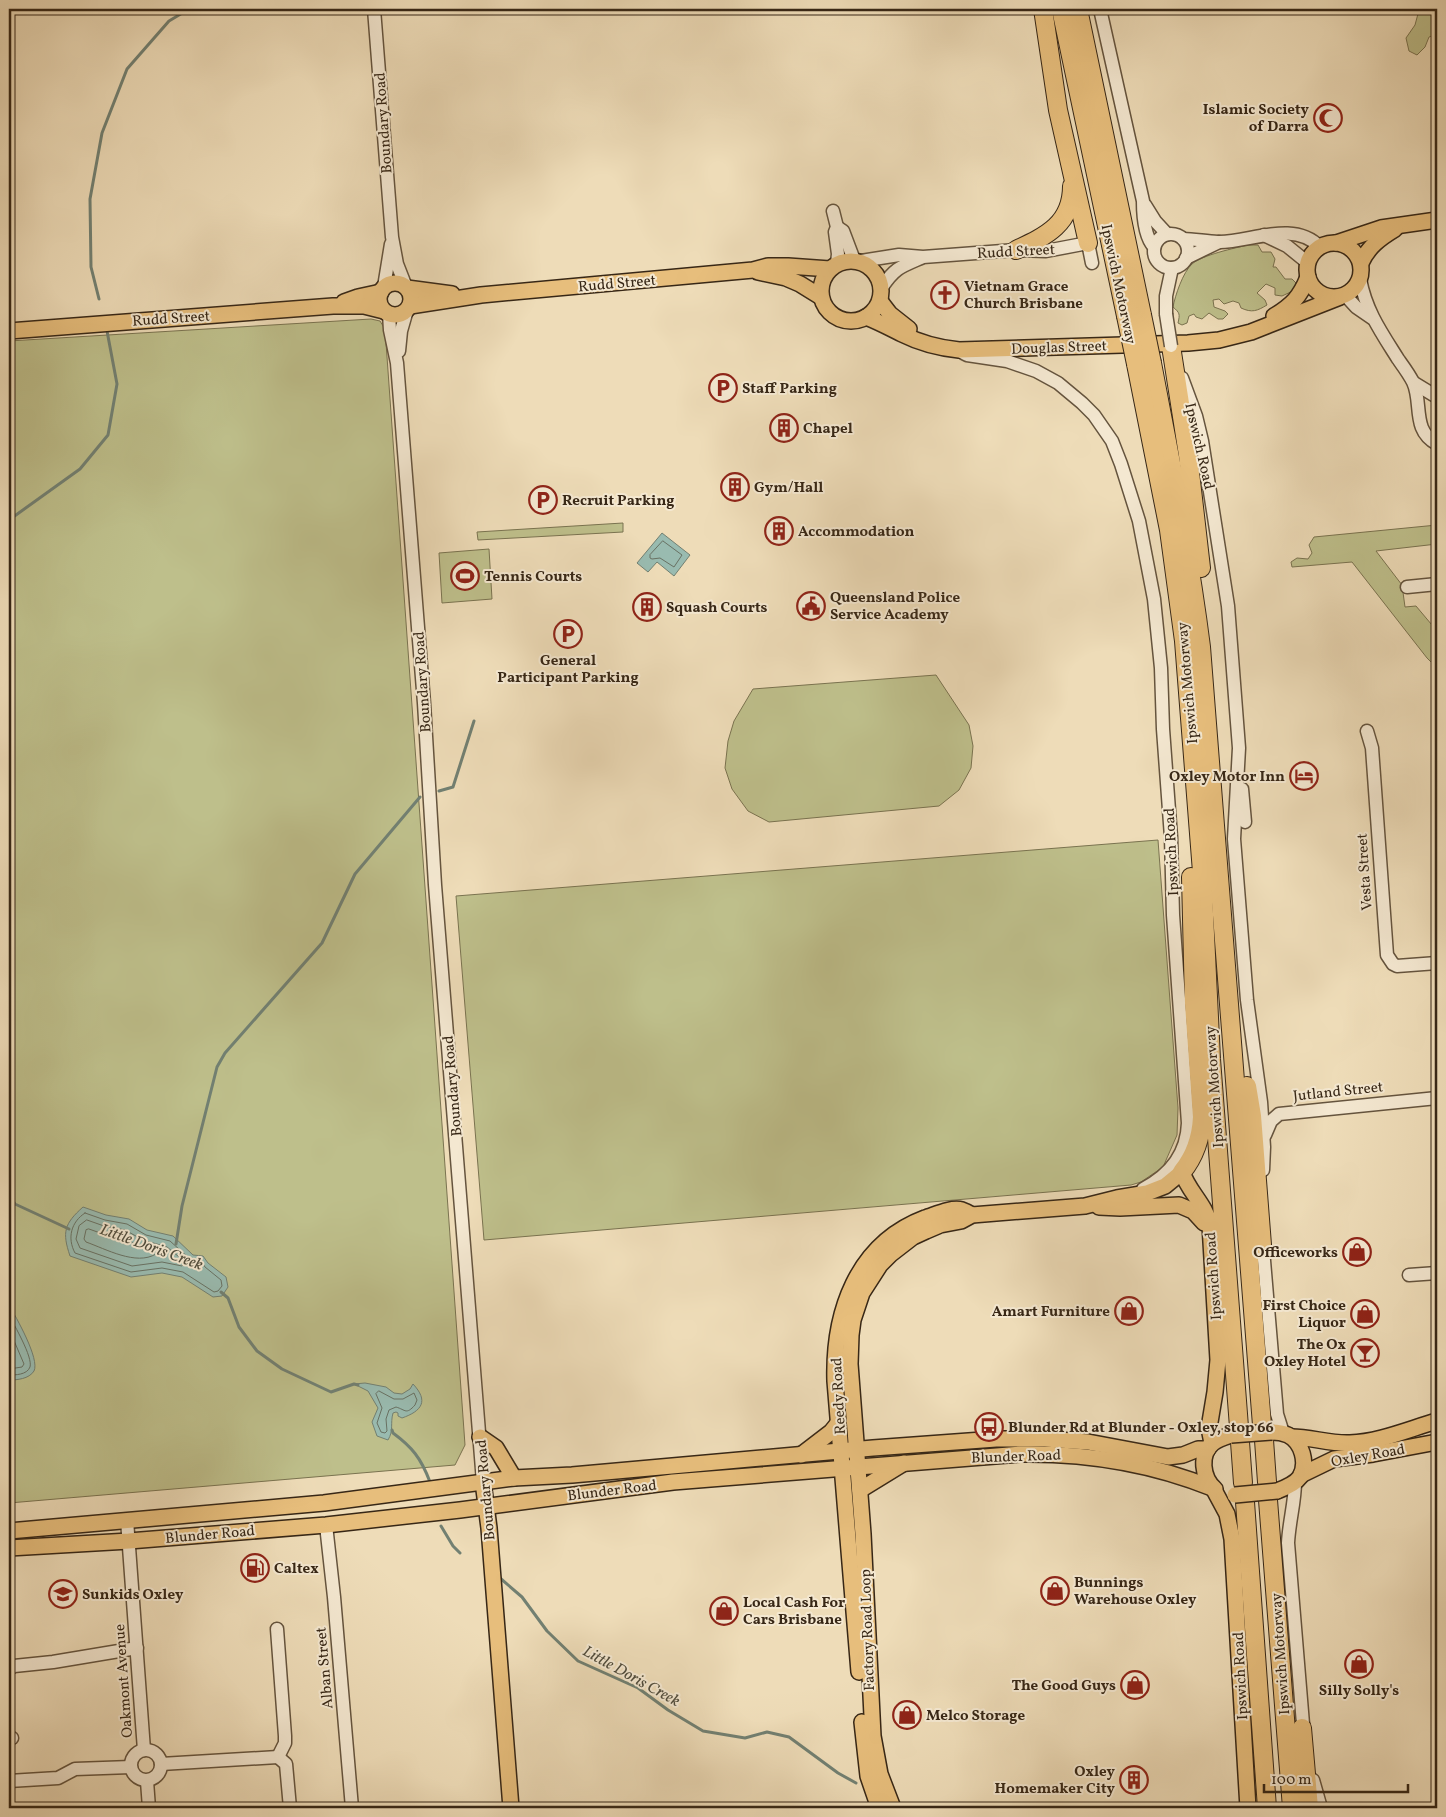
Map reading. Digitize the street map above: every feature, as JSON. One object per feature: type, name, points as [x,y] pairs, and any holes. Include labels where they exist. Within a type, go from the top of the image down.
[{"type":"highway","points":[[1044,9],[1058,110],[1088,243]]},
{"type":"highway","name":"Ipswich Motorway","points":[[1061,9],[1144,364],[1181,512],[1196,608],[1204,678],[1233,1044],[1275,1434],[1271,1491],[1292,1808]]},
{"type":"highway","name":"Ipswich Motorway","points":[[1078,9],[1124,222],[1134,316]]},
{"type":"highway","points":[[1016,250],[1044,237],[1061,222],[1071,200],[1072,176]]},
{"type":"highway","points":[[1173,357],[1188,455],[1202,578],[1196,608]]},
{"type":"highway","name":"Ipswich Motorway","points":[[1144,364],[1171,540],[1184,641],[1202,872],[1211,1059],[1241,1493],[1267,1808]]},
{"type":"highway","points":[[1180,1166],[1196,1147],[1201,1123],[1194,1003],[1186,768],[1192,742]]},
{"type":"highway","points":[[1233,1044],[1243,1056],[1252,1116],[1262,1245]]},
{"type":"highway","points":[[1302,1728],[1309,1808]]},
{"type":"main road","points":[[1336,243],[1352,249],[1357,255],[1362,271],[1356,286],[1342,296],[1333,297],[1320,293],[1311,283],[1308,270],[1312,254],[1320,247],[1381,228],[1437,220]]},
{"type":"main road","points":[[1360,263],[1368,250],[1381,237],[1402,225]]},
{"type":"main road","points":[[858,261],[875,272],[881,294],[877,308],[866,317],[857,321],[848,321],[831,313],[821,297],[821,287],[824,277],[833,266],[858,261]]},
{"type":"main road","name":"Rudd Street","points":[[409,308],[481,295],[753,270],[768,266],[810,269],[833,266]]},
{"type":"main road","name":"Rudd Street","points":[[753,270],[786,278],[821,297]]},
{"type":"main road","name":"Douglas Street","points":[[881,294],[890,314],[909,330],[934,340],[948,343],[1189,336],[1219,334],[1250,326],[1272,317],[1297,298],[1308,270]]},
{"type":"main road","points":[[397,283],[406,288],[411,297],[409,308],[397,315],[387,312],[380,304],[383,290],[397,283]]},
{"type":"main road","name":"Rudd Street","points":[[406,288],[441,294],[481,295]]},
{"type":"main road","name":"Rudd Street","points":[[333,306],[383,290]]},
{"type":"main road","name":"Douglas Street","points":[[866,317],[916,340],[959,350],[1188,343],[1219,340],[1251,332],[1342,296]]},
{"type":"main road","name":"Rudd Street","points":[[9,331],[333,306],[364,306],[387,312]]},
{"type":"main road","name":"Reedy Road","points":[[849,1450],[850,1346],[853,1320],[862,1292],[880,1265],[901,1246],[913,1237],[940,1225],[961,1221],[972,1215],[1086,1206],[1156,1191],[1169,1183],[1180,1166]]},
{"type":"main road","name":"Ipswich Road","points":[[1180,1166],[1188,1186],[1209,1221],[1218,1360],[1209,1428],[1210,1446],[1203,1464],[1204,1470],[1227,1514],[1232,1539],[1248,1808]]},
{"type":"main road","points":[[1086,1206],[1120,1208],[1170,1204],[1183,1206],[1193,1210],[1201,1218],[1210,1245]]},
{"type":"main road","name":"Reedy Road","points":[[849,1450],[839,1422],[835,1381],[836,1343],[844,1305],[857,1275],[882,1246],[904,1228],[946,1211],[961,1209],[972,1215]]},
{"type":"main road","name":"Oxley Road","points":[[1237,1435],[1275,1434],[1303,1437],[1318,1441],[1351,1443],[1373,1439],[1437,1421]]},
{"type":"main road","points":[[801,1455],[831,1432],[839,1422]]},
{"type":"main road","points":[[1275,1434],[1298,1443],[1303,1456],[1298,1479]]},
{"type":"main road","name":"Blunder Road","points":[[9,1531],[324,1504],[514,1478],[572,1475],[849,1450],[1020,1438],[1088,1442],[1168,1457],[1183,1455],[1237,1435]]},
{"type":"main road","points":[[480,1436],[496,1448],[514,1478]]},
{"type":"main road","name":"Oxley Road","points":[[1271,1491],[1298,1479],[1327,1461],[1437,1442]]},
{"type":"main road","name":"Factory Road Loop","points":[[849,1450],[858,1466],[873,1736],[880,1774],[892,1808]]},
{"type":"main road","name":"Factory Road Loop","points":[[849,1450],[843,1468],[864,1754],[868,1776],[879,1808]]},
{"type":"main road","name":"Blunder Road","points":[[9,1548],[129,1541],[326,1525],[486,1507],[673,1482],[1012,1454],[1069,1454],[1138,1464],[1187,1477],[1213,1488],[1241,1493]]},
{"type":"main road","points":[[860,1490],[905,1462]]},
{"type":"main road","name":"Boundary Road","points":[[484,1482],[511,1808]]},
{"type":"main road","points":[[1241,1493],[1271,1491]]},
{"type":"street","name":"Boundary Road","points":[[374,9],[392,237],[397,264],[406,288]]},
{"type":"street","points":[[1100,9],[1143,201],[1143,215],[1150,242],[1154,247],[1158,262],[1172,268],[1180,265],[1186,258],[1219,242]]},
{"type":"street","points":[[1143,201],[1149,213],[1167,234]]},
{"type":"street","points":[[833,211],[837,227],[835,232],[838,254],[833,266]]},
{"type":"street","points":[[837,227],[843,231],[858,261]]},
{"type":"street","points":[[1183,239],[1219,242],[1286,233],[1314,240],[1320,247]]},
{"type":"street","points":[[1154,247],[1159,239],[1167,234],[1179,235],[1188,248],[1186,258]]},
{"type":"street","points":[[1263,235],[1287,246],[1308,270]]},
{"type":"street","name":"Boundary Road","points":[[383,290],[392,237]]},
{"type":"street","points":[[1088,243],[1092,263]]},
{"type":"street","name":"Rudd Street","points":[[858,261],[899,255],[923,257],[1016,250],[1046,251],[1088,243]]},
{"type":"street","name":"Rudd Street","points":[[881,294],[892,272],[923,257]]},
{"type":"street","name":"Ipswich Road","points":[[1172,268],[1166,296],[1166,314],[1173,357],[1196,416],[1207,468],[1227,597],[1238,739],[1233,828],[1234,851],[1246,1000],[1261,1102],[1264,1146],[1262,1245],[1277,1414],[1275,1434]]},
{"type":"street","points":[[1360,279],[1363,294],[1372,318],[1414,383],[1422,427],[1426,435],[1437,444]]},
{"type":"street","points":[[1342,296],[1372,318]]},
{"type":"street","name":"Boundary Road","points":[[398,363],[401,331],[409,308]]},
{"type":"street","name":"Boundary Road","points":[[387,312],[398,363],[436,885],[484,1482]]},
{"type":"street","name":"Ipswich Road","points":[[959,350],[967,356],[1007,361],[1036,371],[1058,383],[1082,403],[1094,415],[1112,441],[1139,521],[1154,599],[1161,668],[1162,729],[1171,837],[1173,915],[1187,1101],[1188,1132],[1180,1166]]},
{"type":"street","points":[[1414,383],[1437,397]]},
{"type":"street","points":[[1407,587],[1437,584]]},
{"type":"street","name":"Vesta Street","points":[[1367,731],[1372,748],[1387,955],[1393,964],[1397,966],[1437,963]]},
{"type":"street","points":[[1238,739],[1245,822]]},
{"type":"street","name":"Jutland Street","points":[[1264,1146],[1266,1132],[1272,1118],[1279,1114],[1437,1098]]},
{"type":"street","points":[[1409,1275],[1437,1273]]},
{"type":"street","points":[[1298,1479],[1291,1512],[1288,1543],[1302,1728],[1321,1808]]},
{"type":"street","name":"Oakmont Avenue","points":[[127,1520],[144,1750]]},
{"type":"street","name":"Alban Street","points":[[326,1525],[352,1808]]},
{"type":"street","points":[[277,1629],[285,1736],[285,1743],[278,1757]]},
{"type":"street","points":[[9,1670],[14,1666],[53,1662],[137,1648]]},
{"type":"street","points":[[144,1750],[149,1750],[158,1755],[161,1764],[159,1773],[152,1780],[138,1778],[132,1771],[133,1758],[140,1751],[144,1750]]},
{"type":"street","points":[[161,1764],[278,1757],[286,1764],[290,1808]]},
{"type":"street","points":[[9,1782],[58,1778],[75,1769],[131,1767]]},
{"type":"street","points":[[147,1780],[149,1808]]},
{"type":"green space","points":[[1418,9],[1437,9],[1437,34],[1429,37],[1425,47],[1417,55],[1409,51],[1406,38],[1415,25]]},
{"type":"green space","points":[[1248,245],[1258,245],[1262,252],[1271,252],[1275,259],[1273,267],[1276,267],[1285,279],[1292,279],[1296,283],[1295,290],[1282,296],[1275,295],[1275,288],[1266,284],[1257,293],[1265,300],[1267,305],[1260,309],[1248,310],[1241,308],[1239,303],[1233,301],[1224,304],[1219,299],[1213,300],[1214,307],[1228,314],[1223,319],[1218,319],[1209,313],[1202,319],[1194,314],[1189,316],[1187,323],[1182,325],[1178,323],[1179,314],[1173,307],[1180,284],[1192,264],[1219,252]]},
{"type":"green space","points":[[371,319],[380,321],[385,329],[465,1445],[455,1465],[9,1503],[9,341]]},
{"type":"green space","points":[[623,523],[623,532],[478,540],[477,532]]},
{"type":"green space","points":[[1437,525],[1437,544],[1376,551],[1402,585],[1405,607],[1416,606],[1437,631],[1437,668],[1427,658],[1352,562],[1292,567],[1291,562],[1297,558],[1308,559],[1312,553],[1309,545],[1314,537]]},
{"type":"green space","name":"Tennis Courts","points":[[489,549],[492,599],[442,603],[439,553]]},
{"type":"green space","points":[[936,675],[969,725],[973,746],[971,768],[959,790],[939,806],[769,822],[748,811],[732,789],[725,768],[728,741],[734,721],[753,689]]},
{"type":"green space","points":[[1158,840],[1178,1108],[1177,1135],[1163,1167],[1141,1182],[1131,1185],[484,1240],[456,896]]},
{"type":"water","points":[[662,533],[690,555],[674,576],[657,562],[648,572],[637,563]]},
{"type":"water","points":[[83,1207],[106,1215],[129,1219],[147,1230],[173,1236],[193,1255],[203,1256],[208,1263],[226,1277],[228,1287],[222,1296],[213,1297],[182,1277],[162,1273],[131,1277],[70,1256],[66,1241],[66,1229],[72,1218]]},
{"type":"water","points":[[9,1305],[34,1357],[34,1371],[23,1379],[9,1380]]},
{"type":"water","points":[[365,1383],[386,1387],[394,1393],[402,1394],[410,1389],[413,1384],[421,1395],[421,1405],[414,1412],[402,1418],[398,1416],[398,1413],[393,1413],[391,1433],[388,1440],[377,1436],[372,1422],[378,1408],[368,1391],[354,1384]]},
{"type":"waterway","name":"Little Doris Creek","points":[[99,299],[91,267],[90,199],[102,133],[127,69],[169,21],[189,9]]},
{"type":"waterway","name":"Little Doris Creek","points":[[9,520],[80,469],[108,435],[117,384],[107,331]]},
{"type":"waterway","points":[[439,791],[453,787],[474,721]]},
{"type":"waterway","points":[[176,1244],[182,1206],[217,1067],[225,1053],[322,943],[355,874],[420,797]]},
{"type":"waterway","name":"Little Doris Creek","points":[[9,1196],[15,1204],[69,1229]]},
{"type":"waterway","name":"Little Doris Creek","points":[[221,1292],[228,1298],[239,1327],[257,1351],[282,1369],[331,1392],[354,1384],[358,1385]]},
{"type":"waterway","name":"Little Doris Creek","points":[[392,1430],[415,1454],[430,1482]]},
{"type":"waterway","name":"Little Doris Creek","points":[[441,1526],[453,1546],[460,1553]]},
{"type":"waterway","name":"Little Doris Creek","points":[[500,1578],[522,1597],[547,1631],[578,1661],[638,1688],[668,1710],[703,1731],[745,1738],[767,1732],[789,1737],[838,1773],[856,1783]]},
{"type":"place","name":"Islamic Society of Darra","points":[[1328,118]]},
{"type":"place","name":"Vietnam Grace Church Brisbane","points":[[945,295]]},
{"type":"place","name":"Staff Parking","points":[[723,388]]},
{"type":"place","name":"Chapel","points":[[784,428]]},
{"type":"place","name":"Gym/Hall","points":[[735,487]]},
{"type":"place","name":"Recruit Parking","points":[[543,500]]},
{"type":"place","name":"Accommodation","points":[[779,531]]},
{"type":"place","name":"Tennis Courts","points":[[465,576]]},
{"type":"place","name":"Queensland Police Service Academy","points":[[811,606]]},
{"type":"place","name":"Squash Courts","points":[[647,607]]},
{"type":"place","name":"General Participant Parking","points":[[568,634]]},
{"type":"place","name":"Oxley Motor Inn","points":[[1304,776]]},
{"type":"place","name":"Officeworks","points":[[1357,1252]]},
{"type":"place","name":"Amart Furniture","points":[[1129,1311]]},
{"type":"place","name":"First Choice Liquor","points":[[1365,1314]]},
{"type":"place","name":"The Ox Oxley Hotel","points":[[1365,1353]]},
{"type":"place","name":"Blunder Rd at Blunder - Oxley, stop 66","points":[[989,1427]]},
{"type":"place","name":"Caltex","points":[[255,1568]]},
{"type":"place","name":"Bunnings Warehouse Oxley","points":[[1055,1591]]},
{"type":"place","name":"Sunkids Oxley","points":[[63,1594]]},
{"type":"place","name":"Local Cash For Cars Brisbane","points":[[724,1611]]},
{"type":"place","name":"Silly Solly's","points":[[1359,1664]]},
{"type":"place","name":"The Good Guys","points":[[1135,1685]]},
{"type":"place","name":"Melco Storage","points":[[907,1715]]},
{"type":"place","name":"Oxley Homemaker City","points":[[1134,1780]]}]
